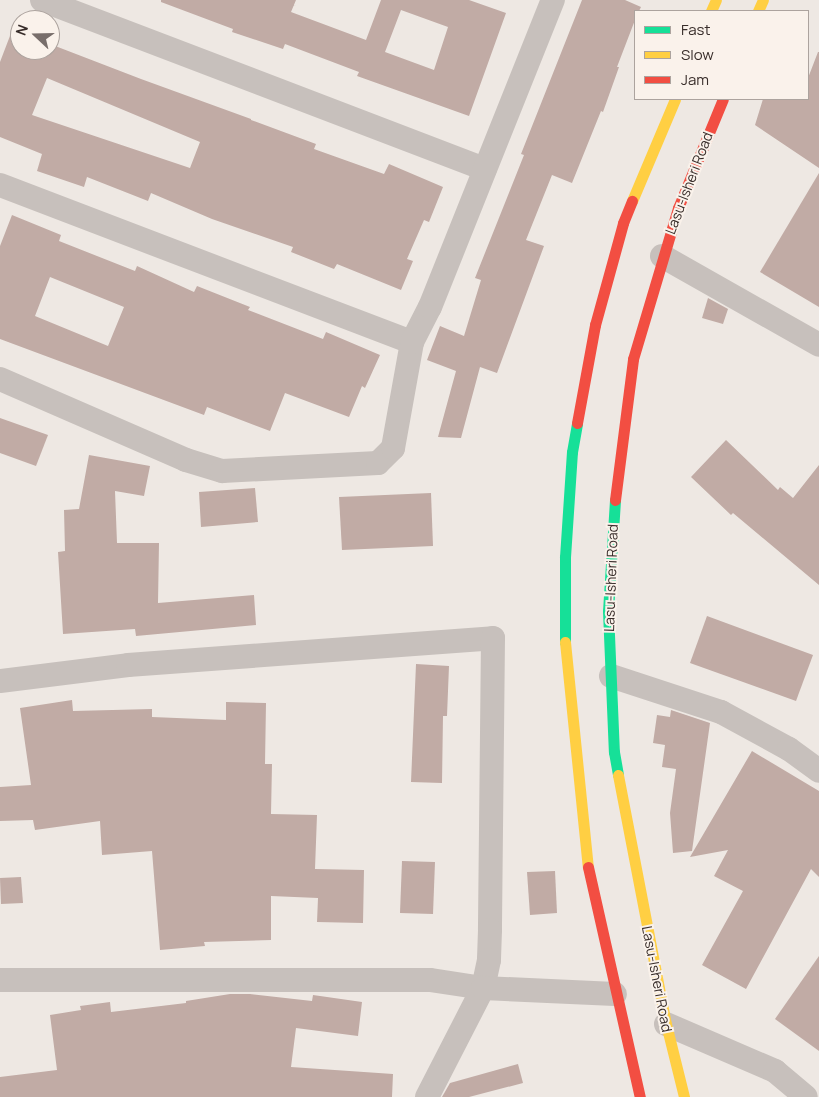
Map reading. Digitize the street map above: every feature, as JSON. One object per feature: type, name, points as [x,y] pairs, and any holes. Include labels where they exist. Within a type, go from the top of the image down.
[{"type":"main road","points":[[640,1097],[615,994],[585,855],[565,656],[565,557],[572,452],[595,325],[623,223],[675,100]]},
{"type":"main road","name":"Lasu-Isheri Road","points":[[684,1097],[666,1024],[614,752],[608,610],[616,477],[633,359],[662,256],[678,208],[723,100]]},
{"type":"street","points":[[42,0],[485,169]]},
{"type":"street","points":[[0,379],[186,460],[222,471],[378,464],[393,448],[412,342],[430,307],[553,0]]},
{"type":"street","points":[[0,185],[412,342]]},
{"type":"street","points":[[662,256],[819,345]]},
{"type":"street","points":[[0,681],[128,665],[494,638],[489,960],[483,988],[427,1097]]},
{"type":"street","points":[[611,676],[721,712],[789,749],[819,771]]},
{"type":"street","points":[[0,980],[430,980],[483,988],[615,994]]},
{"type":"street","points":[[666,1024],[775,1071],[806,1097]]},
{"type":"building","points":[[161,0],[296,0],[291,12],[366,40],[381,0],[469,0],[506,13],[469,116],[357,76],[359,72],[285,44],[283,49],[232,32],[233,29],[161,2]],"holes":[[[401,10],[448,27],[434,70],[385,52]]]},
{"type":"building","points":[[582,0],[625,0],[641,7],[640,10],[634,10],[634,23],[617,67],[619,67],[603,112],[601,111],[572,183],[552,175],[526,240],[544,246],[497,373],[480,367],[461,438],[438,437],[456,371],[427,360],[440,326],[464,336],[481,280],[475,278],[524,155],[521,154]]},
{"type":"building","points":[[10,36],[10,60],[60,60],[60,48],[316,144],[314,149],[384,174],[389,164],[443,187],[429,222],[424,220],[407,259],[413,261],[401,290],[337,264],[334,269],[291,252],[293,247],[212,219],[151,193],[148,201],[87,177],[84,187],[37,171],[42,154],[0,137],[0,62]],"holes":[[[47,78],[200,142],[190,168],[32,115]]]},
{"type":"building","points":[[819,52],[819,168],[755,125],[763,100],[809,100],[809,75]]},
{"type":"building","points":[[819,173],[819,307],[760,272]]},
{"type":"building","points":[[12,215],[61,235],[59,241],[135,271],[137,266],[194,292],[197,286],[250,307],[248,310],[323,339],[326,332],[380,355],[365,388],[362,386],[349,417],[285,393],[270,431],[207,407],[204,415],[0,339],[0,246]],"holes":[[[50,277],[124,307],[108,346],[35,316]]]},
{"type":"building","points":[[708,298],[728,309],[723,324],[702,318]]},
{"type":"building","points":[[0,418],[48,435],[36,466],[0,453]]},
{"type":"building","points":[[726,440],[778,490],[780,487],[793,498],[819,465],[819,585],[733,513],[731,515],[691,477]]},
{"type":"building","points":[[89,455],[150,466],[144,496],[115,491],[117,543],[159,543],[158,603],[254,595],[256,625],[136,636],[135,629],[63,634],[58,552],[65,551],[64,510],[79,509]]},
{"type":"building","points":[[255,488],[258,522],[201,527],[199,492]]},
{"type":"building","points":[[431,493],[433,546],[342,550],[339,497]]},
{"type":"building","points":[[707,616],[813,655],[796,701],[690,663]]},
{"type":"building","points":[[416,664],[449,666],[447,716],[443,716],[442,783],[411,782]]},
{"type":"building","points":[[72,700],[73,711],[152,709],[152,717],[226,720],[226,702],[266,703],[265,764],[272,764],[271,814],[317,815],[315,869],[364,870],[363,923],[317,922],[318,898],[271,896],[271,940],[204,942],[205,946],[160,950],[152,851],[102,855],[100,821],[35,830],[33,820],[0,821],[0,787],[31,785],[20,708]]},
{"type":"building","points":[[671,710],[710,723],[692,851],[673,853],[670,813],[676,769],[662,767],[665,745],[653,743],[657,715],[670,717]]},
{"type":"building","points":[[752,751],[819,791],[819,877],[811,869],[746,989],[702,965],[743,891],[714,876],[728,850],[690,857]]},
{"type":"building","points":[[402,861],[435,862],[433,914],[400,913]]},
{"type":"building","points":[[555,871],[557,913],[530,915],[527,872]]},
{"type":"building","points":[[21,877],[23,903],[1,904],[0,878]]},
{"type":"building","points":[[819,956],[819,1051],[775,1019]]},
{"type":"building","points":[[230,994],[250,994],[312,1001],[313,995],[362,1002],[358,1036],[296,1028],[291,1067],[393,1074],[392,1097],[0,1097],[0,1077],[57,1070],[50,1015],[81,1010],[80,1006],[110,1002],[111,1012],[186,1003],[186,1001]]},
{"type":"building","points":[[518,1064],[523,1083],[469,1097],[442,1097],[450,1083]]},
{"type":"traffic: fast","points":[[565,642],[565,557],[572,452],[577,423]]},
{"type":"traffic: fast","points":[[615,500],[608,611],[614,752],[618,775]]},
{"type":"traffic: slow","points":[[711,10],[716,0]]},
{"type":"traffic: slow","points":[[758,10],[763,0]]},
{"type":"traffic: slow","points":[[632,201],[675,100]]},
{"type":"traffic: slow","points":[[565,642],[588,867]]},
{"type":"traffic: slow","points":[[618,775],[666,1024],[684,1097]]},
{"type":"traffic: jam","points":[[615,500],[633,359],[678,208],[723,100]]},
{"type":"traffic: jam","points":[[577,423],[595,325],[623,223],[632,201]]},
{"type":"traffic: jam","points":[[588,867],[640,1097]]}]
